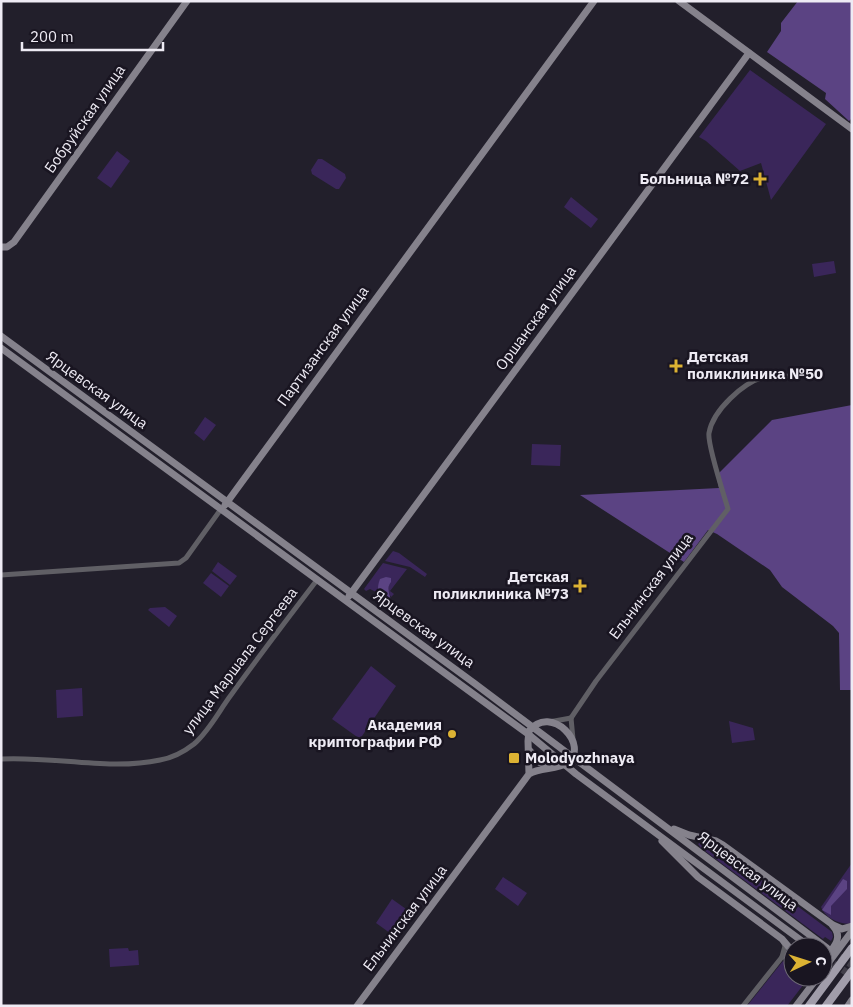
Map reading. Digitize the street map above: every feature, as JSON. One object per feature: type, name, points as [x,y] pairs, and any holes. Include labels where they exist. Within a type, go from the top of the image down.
[{"type":"main road","name":"Бобруйская улица","points":[[1,247],[14,242],[187,1]]},
{"type":"main road","name":"Партизанская улица","points":[[222,509],[594,1]]},
{"type":"main road","points":[[679,1],[852,129]]},
{"type":"main road","name":"Оршанская улица","points":[[346,600],[749,53]]},
{"type":"main road","name":"Ярцевская улица","points":[[1,336],[533,726],[811,937]]},
{"type":"main road","name":"Ярцевская улица","points":[[1,348],[528,734],[564,764],[797,937]]},
{"type":"main road","points":[[547,722],[563,726],[567,731],[572,741],[573,756],[569,762],[529,774],[528,734],[533,726],[547,722]]},
{"type":"main road","points":[[529,748],[532,755],[539,762],[553,767]]},
{"type":"main road","name":"Ельнинская улица","points":[[356,1006],[529,774]]},
{"type":"main road","points":[[611,799],[611,792],[618,790]]},
{"type":"main road","points":[[658,821],[680,832],[709,839],[723,845],[833,925],[842,929],[852,926]]},
{"type":"main road","points":[[646,825],[693,872],[782,939]]},
{"type":"main road","points":[[833,925],[838,932],[838,939],[833,946]]},
{"type":"main road","points":[[833,957],[852,931]]},
{"type":"main road","points":[[809,1006],[852,948]]},
{"type":"main road","points":[[826,1006],[852,971]]},
{"type":"main road","points":[[796,1006],[810,988]]},
{"type":"main road","points":[[848,1006],[852,1000]]},
{"type":"street","name":"Ельнинская улица","points":[[571,718],[596,681],[728,509],[709,433],[721,410],[734,395],[754,381],[770,376],[787,376]]},
{"type":"street","name":"Партизанская улица","points":[[1,575],[179,562],[186,558],[222,509]]},
{"type":"street","name":"улица Маршала Сергеева","points":[[1,759],[31,758],[111,764],[161,760],[184,751],[195,743],[208,728],[317,580]]},
{"type":"street","points":[[547,722],[571,718],[572,741]]},
{"type":"street","points":[[742,1006],[782,956],[785,946],[782,939]]},
{"type":"shaded area","points":[[798,1],[852,1],[852,118],[849,121],[825,99],[826,93],[767,52],[781,31],[781,23]]},
{"type":"shaded area","points":[[750,70],[826,124],[771,200],[761,163],[740,171],[699,137]]},
{"type":"shaded area","points":[[117,151],[130,161],[111,188],[97,178]]},
{"type":"shaded area","points":[[318,159],[322,159],[345,174],[346,178],[339,189],[312,174],[311,170]]},
{"type":"shaded area","points":[[571,197],[598,219],[591,228],[564,207]]},
{"type":"shaded area","points":[[834,261],[836,273],[814,277],[812,264]]},
{"type":"shaded area","points":[[852,405],[852,690],[840,690],[839,633],[833,626],[782,587],[770,570],[717,534],[708,530],[684,562],[580,495],[719,488],[716,474],[772,420]]},
{"type":"shaded area","points":[[205,417],[216,425],[204,441],[194,433]]},
{"type":"shaded area","points":[[532,444],[561,445],[560,466],[531,465]]},
{"type":"shaded area","points":[[393,551],[399,553],[427,574],[425,577],[410,567],[385,561]]},
{"type":"shaded area","points":[[218,562],[237,576],[230,585],[212,571]]},
{"type":"shaded area","points":[[383,563],[407,569],[390,591],[394,594],[391,597],[388,591],[389,585],[378,586],[378,593],[370,589],[366,591],[364,589]]},
{"type":"shaded area","points":[[211,573],[229,586],[221,597],[203,583]]},
{"type":"shaded area","points":[[391,578],[389,589],[391,601],[387,607],[384,607],[379,597],[378,586],[380,579]]},
{"type":"shaded area","points":[[165,607],[177,616],[169,627],[148,610],[150,608]]},
{"type":"shaded area","points":[[371,666],[396,686],[360,739],[332,719]]},
{"type":"shaded area","points":[[82,688],[83,716],[57,718],[56,690]]},
{"type":"shaded area","points":[[729,721],[753,728],[755,740],[732,743]]},
{"type":"shaded area","points":[[701,842],[721,849],[786,898],[784,901],[789,905],[792,902],[832,932],[833,937],[820,937],[698,844]]},
{"type":"shaded area","points":[[852,863],[852,923],[848,924],[830,918],[821,907]]},
{"type":"shaded area","points":[[503,877],[527,893],[518,906],[495,889]]},
{"type":"shaded area","points":[[843,879],[847,881],[847,889],[831,906],[831,915],[822,910]]},
{"type":"shaded area","points":[[392,899],[406,909],[390,933],[376,923]]},
{"type":"shaded area","points":[[128,948],[129,951],[138,950],[139,965],[110,967],[109,949]]},
{"type":"shaded area","points":[[783,961],[783,987],[802,987],[787,1006],[747,1006]]},
{"type":"tunnel","points":[[833,952],[852,965]]},
{"type":"tunnel","points":[[833,963],[852,976]]},
{"type":"place","name":"Больница №72","points":[[760,179]]},
{"type":"place","name":"Детская поликлиника №50","points":[[676,366]]},
{"type":"place","name":"Детская поликлиника №73","points":[[580,586]]},
{"type":"place","name":"Академия криптографии РФ","points":[[452,734]]},
{"type":"place","name":"Molodyozhnaya","points":[[514,758]]}]
